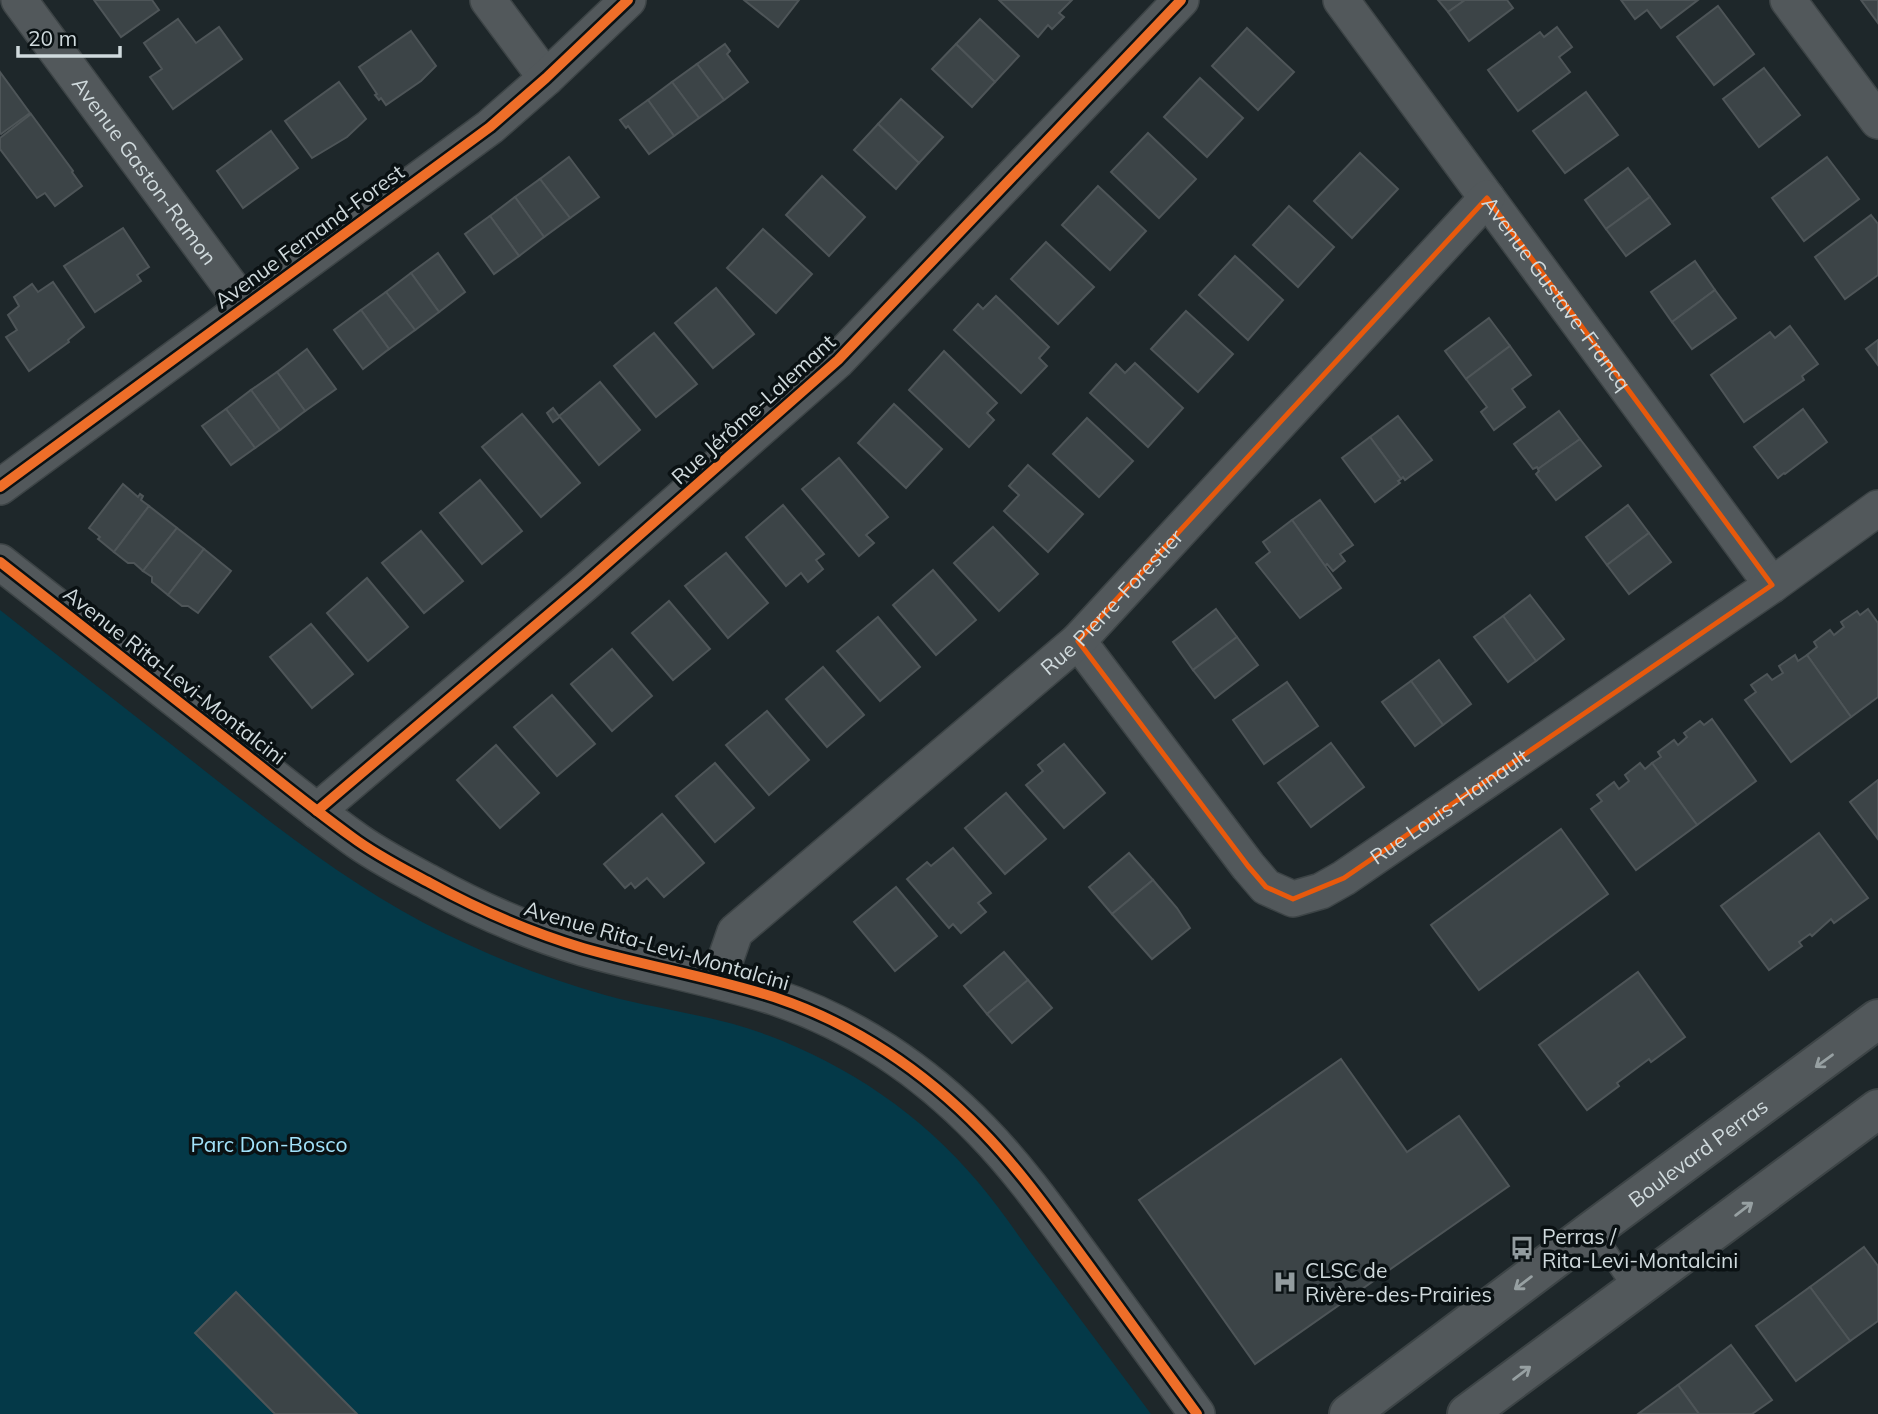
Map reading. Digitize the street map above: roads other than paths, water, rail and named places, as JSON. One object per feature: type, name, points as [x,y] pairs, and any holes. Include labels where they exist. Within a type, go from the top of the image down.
[{"type":"main road","name":"Boulevard Perras","points":[[1349,1414],[1878,1019]]},
{"type":"main road","points":[[1467,1414],[1878,1110]]},
{"type":"street","name":"Avenue Gaston-Ramon","points":[[19,0],[245,306]]},
{"type":"street","points":[[488,0],[546,78]]},
{"type":"street","name":"Avenue Fernand-Forest","points":[[0,487],[490,127],[628,0]]},
{"type":"street","name":"Rue Jérôme-Lalemant","points":[[317,811],[584,584],[838,360],[1181,0]]},
{"type":"street","name":"Avenue Gustave-Francq","points":[[1341,0],[1772,585]]},
{"type":"street","points":[[1788,0],[1878,121]]},
{"type":"street","name":"Rue Pierre-Forestier","points":[[718,981],[735,932],[1078,641],[1487,198]]},
{"type":"street","name":"Rue Louis-Hainault","points":[[1078,641],[1248,866],[1266,887],[1293,899],[1321,891],[1344,878],[1772,585],[1878,508]]},
{"type":"street","name":"Avenue Rita-Levi-Montalcini","points":[[0,562],[317,811],[355,839],[408,871],[477,908],[550,937],[718,981],[818,1014],[897,1059],[958,1107],[984,1133],[1052,1215],[1197,1414]]},
{"type":"lane","points":[[1593,1230],[1634,1290]]},
{"type":"place","name":"Perras / Rita-Levi-Montalcini","points":[[1522,1248]]},
{"type":"place","name":"CLSC de Rivère-des-Prairies","points":[[1285,1282]]},
{"type":"park label","name":"Parc Don-Bosco","points":[[269,1144]]}]
